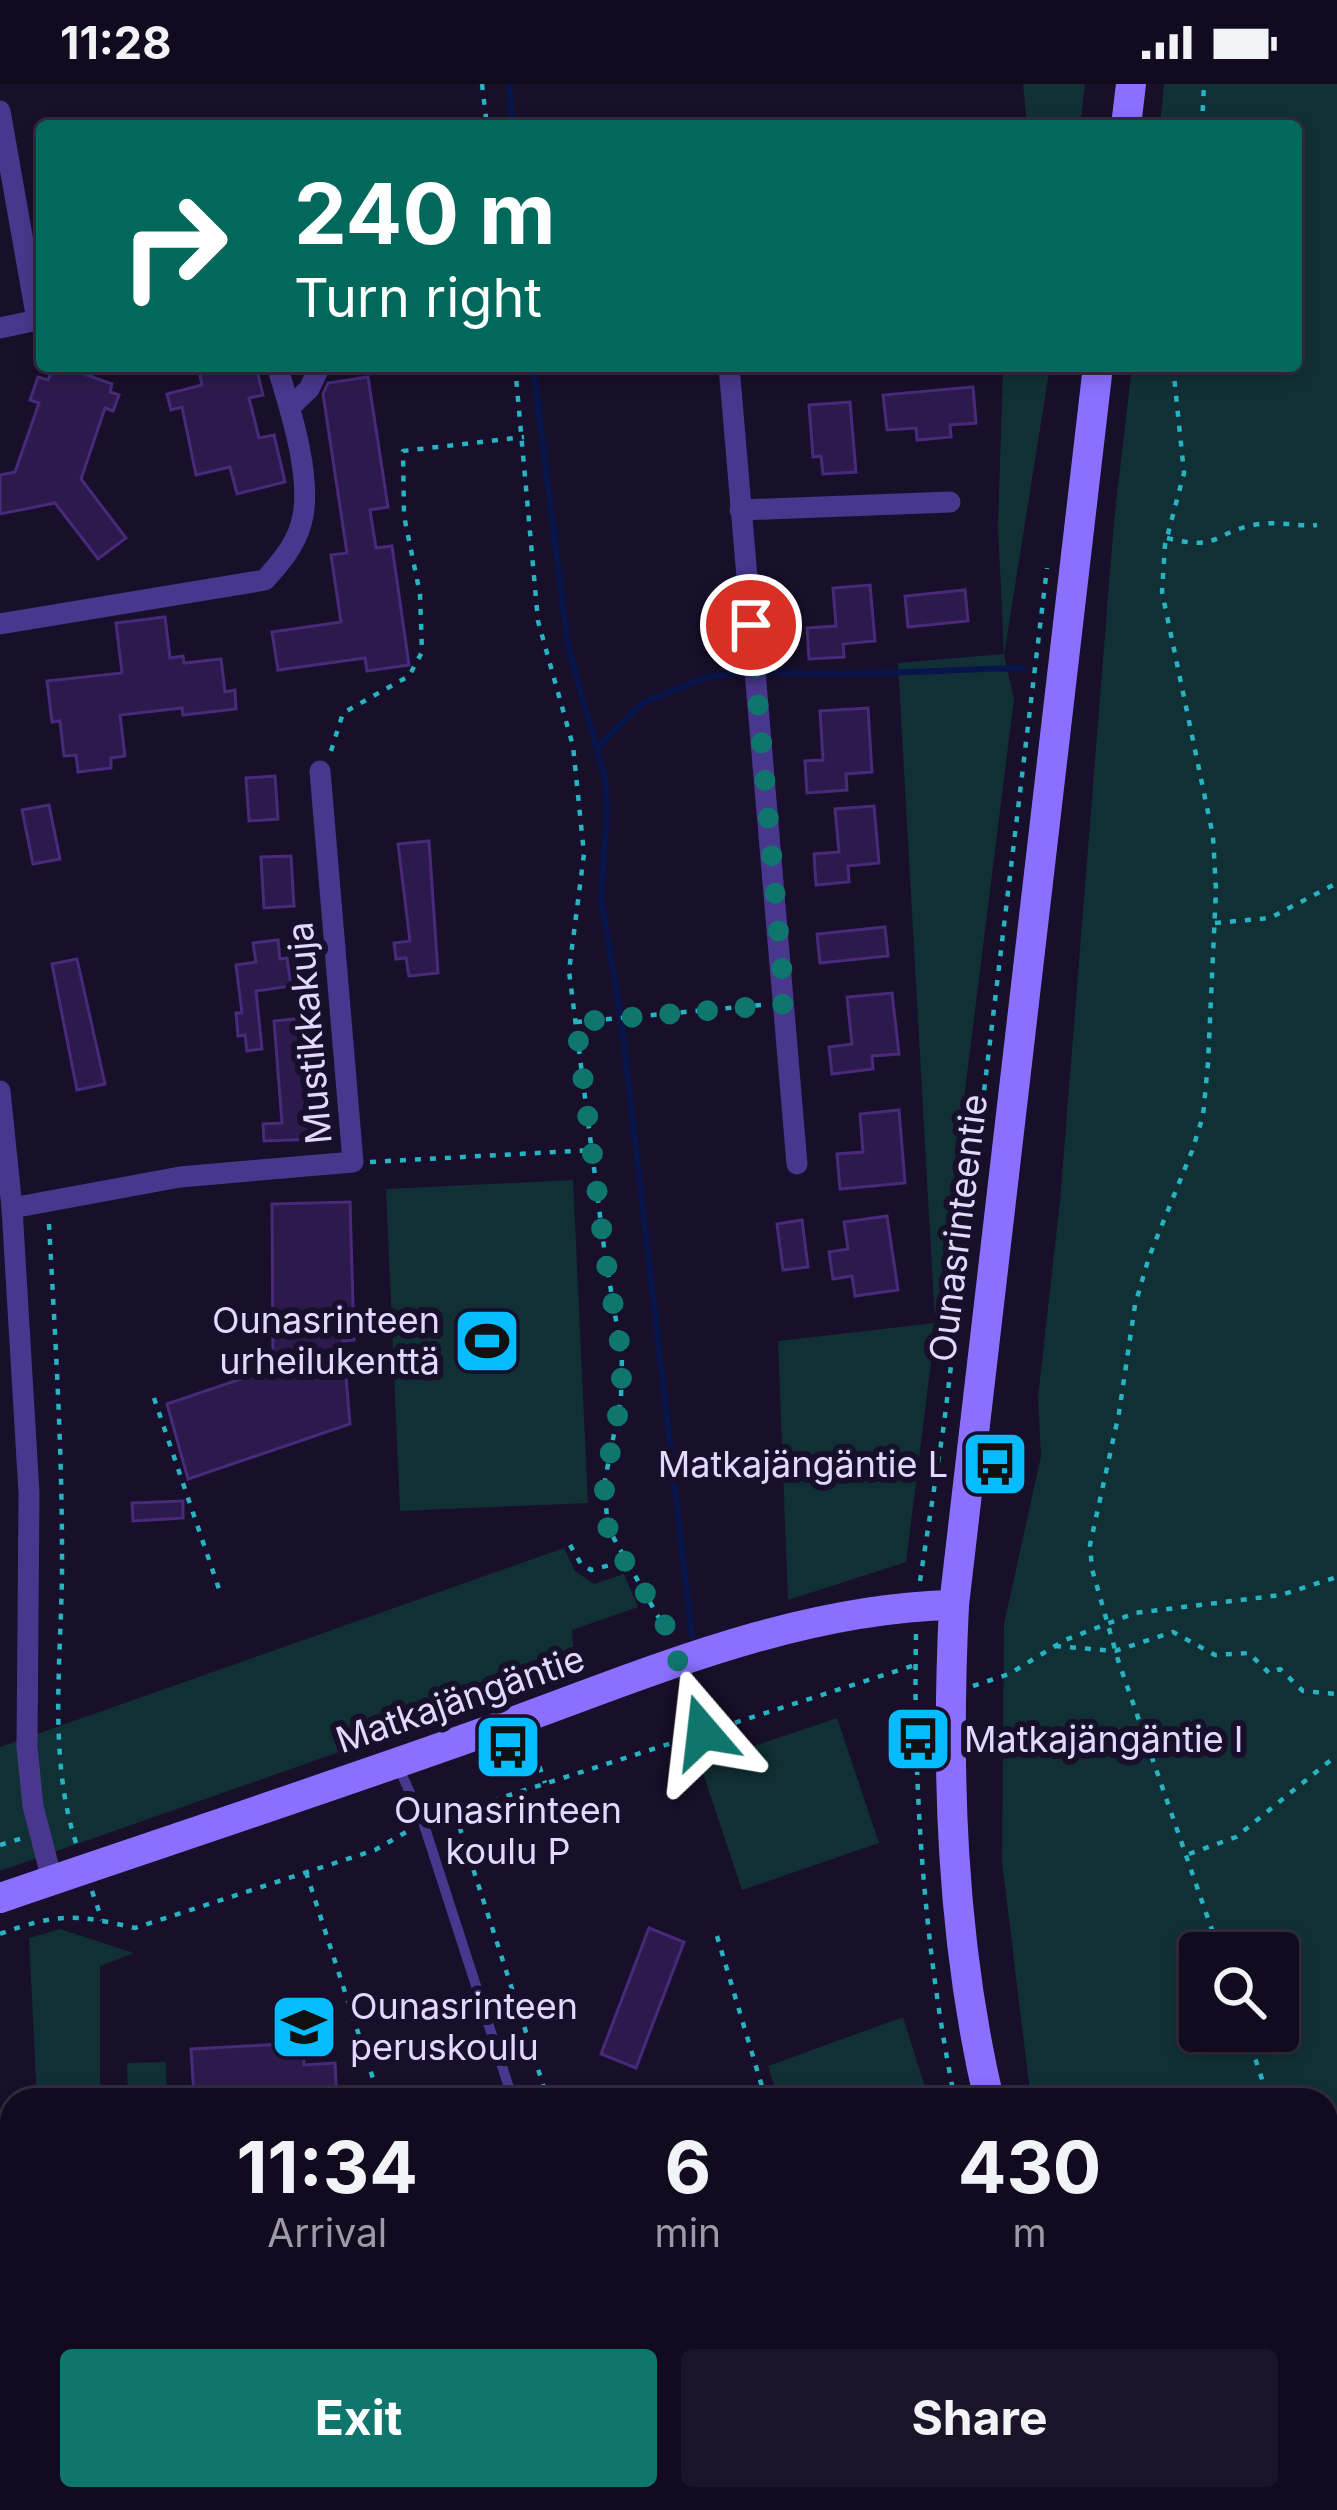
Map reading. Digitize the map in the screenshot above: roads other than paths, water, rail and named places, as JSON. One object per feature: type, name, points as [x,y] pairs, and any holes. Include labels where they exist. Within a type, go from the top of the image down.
[{"type":"street","points":[[1127,120],[1131,84]]},
{"type":"street","points":[[0,111],[36,304]]},
{"type":"street","points":[[0,328],[36,321]]},
{"type":"street","points":[[0,624],[266,580],[294,543],[303,519],[303,474],[279,372]]},
{"type":"street","points":[[290,407],[309,389],[317,372]]},
{"type":"street","points":[[729,372],[797,1164]]},
{"type":"street","name":"Ounasrinteentie","points":[[987,2088],[962,1940],[953,1824],[954,1604],[1097,372]]},
{"type":"street","points":[[740,510],[950,502]]},
{"type":"street","name":"Mustikkakuja","points":[[12,1208],[180,1177],[353,1162],[320,771]]},
{"type":"street","points":[[0,1091],[29,1493],[27,1747],[33,1806],[52,1880]]},
{"type":"street","name":"Matkajängäntie","points":[[0,1898],[681,1662],[839,1616],[954,1604]]},
{"type":"lane","points":[[397,1763],[423,1822],[509,2088]]},
{"type":"waterway","points":[[509,84],[512,120]]},
{"type":"waterway","points":[[534,372],[568,646],[605,778],[601,898],[621,1018],[692,1637]]},
{"type":"waterway","points":[[763,672],[1023,668]]},
{"type":"waterway","points":[[600,745],[644,702],[707,677],[750,672]]},
{"type":"place","name":"Ounasrinteen urheilukenttä","points":[[487,1341]]},
{"type":"place","name":"Matkajängäntie L","points":[[995,1464]]},
{"type":"place","name":"Matkajängäntie I","points":[[918,1739]]},
{"type":"place","name":"Ounasrinteen koulu P","points":[[508,1747]]},
{"type":"place","name":"Ounasrinteen peruskoulu","points":[[304,2027]]}]
